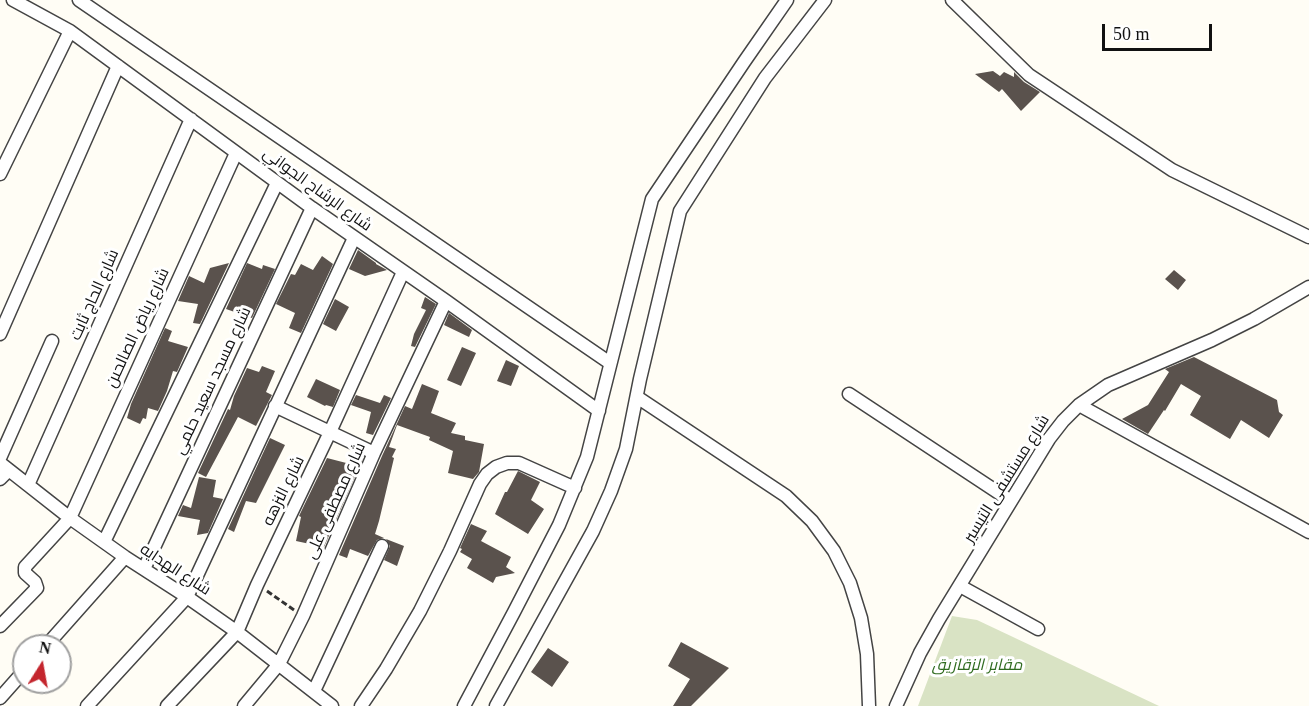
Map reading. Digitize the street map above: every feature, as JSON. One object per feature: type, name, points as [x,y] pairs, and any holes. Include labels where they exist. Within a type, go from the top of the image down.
[{"type":"street","name":"شارع الرشاح الجواني","points":[[13,0],[70,32],[312,208],[599,411]]},
{"type":"street","name":"شارع الرشاح الجواني","points":[[79,0],[610,363]]},
{"type":"street","points":[[464,706],[554,535],[587,457],[652,199],[787,0]]},
{"type":"street","points":[[496,706],[593,531],[611,491],[626,449],[640,379],[680,211],[765,78],[825,0]]},
{"type":"street","points":[[951,0],[1029,75],[1172,170],[1309,237]]},
{"type":"street","points":[[0,174],[70,32]]},
{"type":"street","points":[[0,334],[118,66]]},
{"type":"street","name":"شارع الحاج ثابت","points":[[28,485],[191,119]]},
{"type":"street","name":"شارع رياض الصالحىن","points":[[0,626],[37,588],[35,582],[25,573],[25,567],[70,518],[236,153]]},
{"type":"street","points":[[104,542],[278,183]]},
{"type":"street","name":"شارع مسجد سعيد حلمي","points":[[144,569],[312,208]]},
{"type":"street","points":[[87,706],[187,597],[354,238]]},
{"type":"street","name":"شارع النزهه","points":[[167,706],[237,632],[403,272]]},
{"type":"street","name":"شارع مستشفى التيسير","points":[[896,706],[920,653],[1049,439],[1063,421],[1079,405],[1108,385],[1212,340],[1309,287]]},
{"type":"street","name":"شارع مصطفى على","points":[[244,706],[279,664],[303,616],[374,453],[446,301]]},
{"type":"street","points":[[2,467],[52,341]]},
{"type":"street","points":[[849,394],[1011,501]]},
{"type":"street","points":[[637,397],[786,496],[812,521],[834,551],[850,583],[861,618],[867,654],[869,706]]},
{"type":"street","points":[[1079,405],[1309,532]]},
{"type":"street","points":[[275,406],[374,453]]},
{"type":"street","points":[[361,706],[420,611],[480,484],[487,474],[507,463],[519,463],[575,488]]},
{"type":"street","name":"شارع الهدايه","points":[[2,467],[125,557],[237,632],[315,691],[326,704]]},
{"type":"street","points":[[315,691],[382,546]]},
{"type":"street","points":[[57,634],[125,557]]},
{"type":"street","points":[[960,586],[1038,628]]},
{"type":"street","points":[[0,698],[12,684]]},
{"type":"path","points":[[257,585],[303,616]]},
{"type":"green space","name":"مقابر الزقازيق","points":[[952,616],[977,620],[1159,706],[918,706]]},
{"type":"building","points":[[993,71],[1000,76],[1004,72],[1014,77],[1014,72],[1024,82],[1040,92],[1021,111],[1002,89],[999,92],[975,74]]},
{"type":"building","points":[[358,250],[387,270],[365,276],[349,269]]},
{"type":"building","points":[[322,256],[333,264],[301,333],[289,328],[295,313],[276,304],[291,274],[295,275],[301,264],[313,270]]},
{"type":"building","points":[[229,263],[200,324],[193,323],[198,304],[178,301],[189,276],[204,283],[210,268]]},
{"type":"building","points":[[247,263],[262,269],[263,265],[275,269],[252,318],[226,309]]},
{"type":"building","points":[[1174,270],[1186,280],[1178,290],[1165,279]]},
{"type":"building","points":[[425,297],[436,304],[415,347],[411,346],[414,334],[426,310],[421,308]]},
{"type":"building","points":[[335,299],[349,307],[336,331],[323,324]]},
{"type":"building","points":[[449,313],[472,330],[469,337],[444,325]]},
{"type":"building","points":[[165,328],[172,331],[168,341],[188,347],[177,372],[173,371],[158,411],[148,408],[146,419],[143,418],[140,424],[127,418]]},
{"type":"building","points":[[462,347],[476,353],[461,386],[447,380]]},
{"type":"building","points":[[1194,357],[1277,400],[1279,412],[1283,415],[1269,438],[1241,420],[1230,439],[1190,415],[1201,396],[1181,384],[1148,434],[1122,419],[1148,405],[1169,372],[1165,369]]},
{"type":"building","points":[[506,360],[519,366],[511,386],[497,381]]},
{"type":"building","points":[[262,366],[275,371],[266,392],[272,395],[256,426],[238,417],[206,477],[198,473],[228,409],[230,410],[247,368],[259,372]]},
{"type":"building","points":[[316,379],[340,390],[333,407],[325,406],[307,397]]},
{"type":"building","points":[[422,384],[439,391],[431,413],[456,423],[451,433],[465,436],[465,440],[484,444],[479,472],[473,479],[448,473],[453,451],[429,440],[430,437],[397,425],[389,447],[396,449],[392,457],[394,458],[375,534],[384,538],[377,540],[368,556],[350,549],[347,558],[339,555],[405,406],[412,409]]},
{"type":"building","points":[[356,395],[380,403],[384,395],[391,398],[373,435],[366,433],[371,412],[351,405]]},
{"type":"building","points":[[270,438],[285,445],[256,503],[246,501],[234,532],[228,529]]},
{"type":"building","points":[[357,456],[363,458],[324,547],[296,541],[301,517],[299,516],[327,458],[354,465]]},
{"type":"building","points":[[518,471],[540,482],[531,500],[544,509],[528,534],[495,514]]},
{"type":"building","points":[[199,477],[216,480],[213,497],[223,499],[208,533],[197,535],[200,520],[178,516],[183,505],[191,508]]},
{"type":"building","points":[[471,524],[487,531],[481,541],[511,557],[506,567],[515,573],[496,577],[493,583],[467,568],[472,559],[460,552],[462,549],[460,548]]},
{"type":"building","points":[[386,539],[404,546],[397,566],[384,560],[390,546]]},
{"type":"building","points":[[681,642],[729,668],[691,706],[673,706],[690,679],[668,666]]},
{"type":"building","points":[[548,648],[569,662],[552,687],[531,672]]}]
